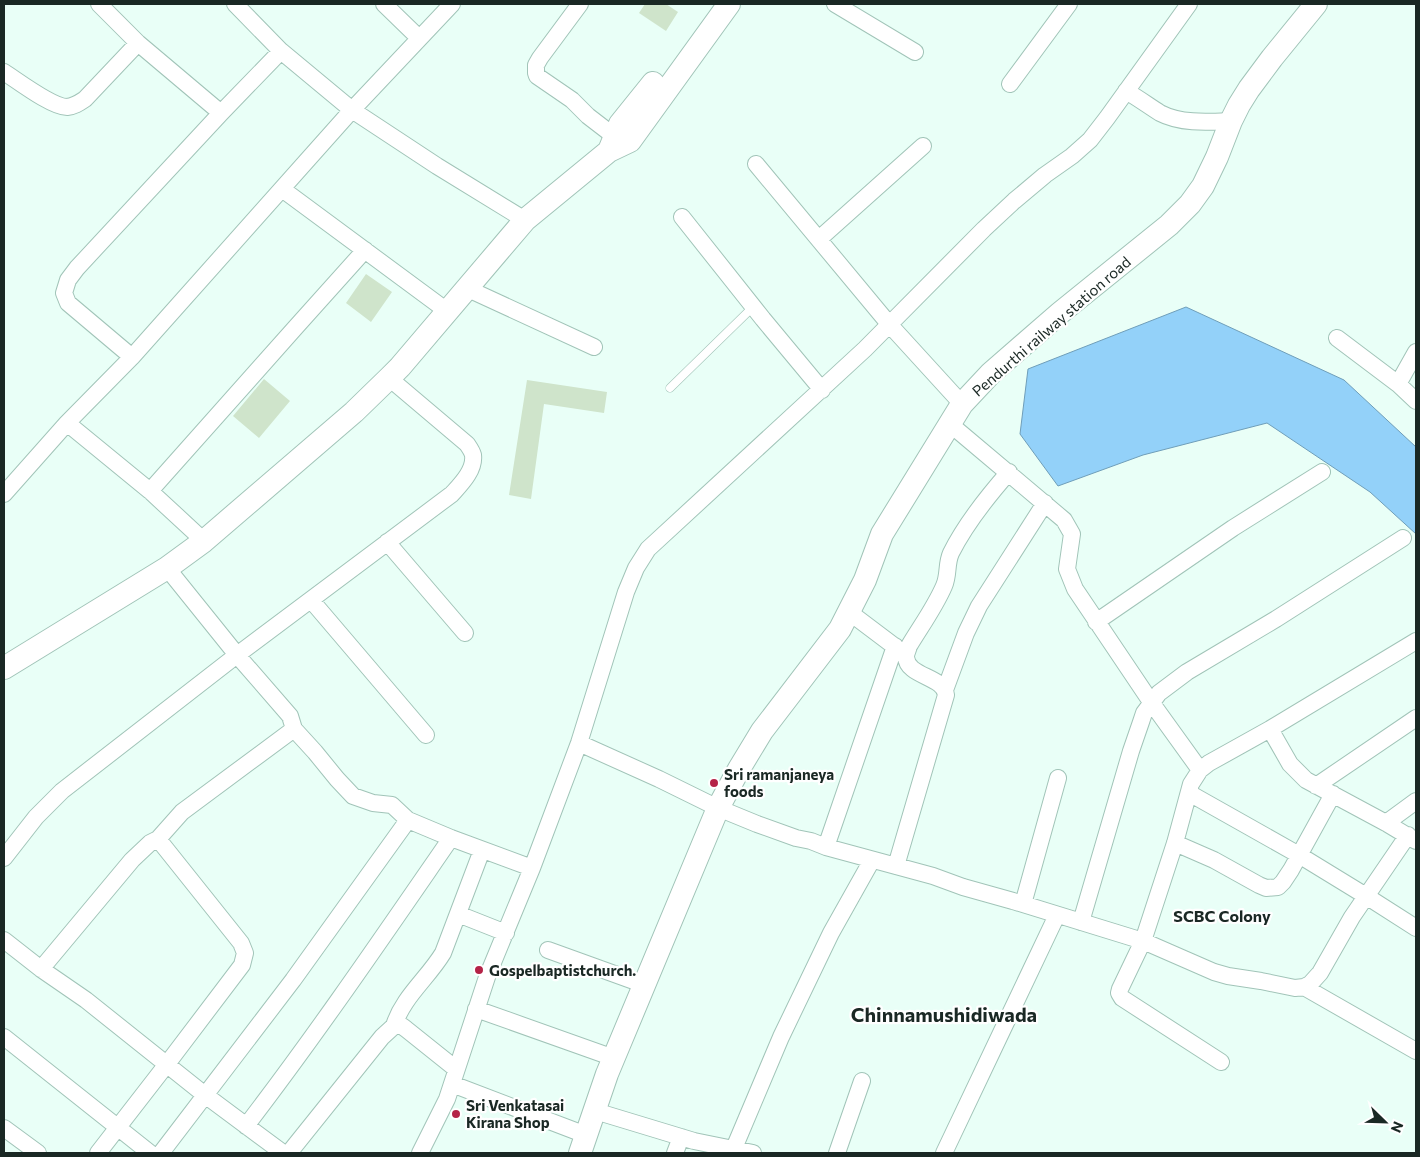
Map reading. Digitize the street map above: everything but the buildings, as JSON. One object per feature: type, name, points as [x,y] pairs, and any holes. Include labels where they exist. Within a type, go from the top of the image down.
[{"type":"street","points":[[99,4],[138,43],[221,113]]},
{"type":"street","points":[[235,4],[281,51],[352,110],[437,166],[525,220]]},
{"type":"street","points":[[384,4],[419,38]]},
{"type":"street","points":[[4,494],[67,424],[132,357],[352,110],[452,4]]},
{"type":"street","points":[[580,4],[540,58],[536,65],[536,73],[540,78],[572,100],[612,143]]},
{"type":"street","points":[[4,668],[167,568],[204,541],[354,412],[400,367],[525,220],[612,143],[620,124],[644,96],[711,4]]},
{"type":"street","points":[[612,143],[630,141],[729,4]]},
{"type":"street","points":[[835,4],[915,52]]},
{"type":"street","points":[[1010,84],[1069,4]]},
{"type":"street","points":[[420,1153],[440,1114],[487,977],[532,868],[579,743],[626,592],[636,568],[648,549],[865,349],[1014,200],[1090,140],[1190,4]]},
{"type":"street","name":"Pendurthi railway station road","points":[[583,1144],[607,1074],[718,808],[738,769],[762,731],[840,629],[865,580],[882,534],[962,404],[991,373],[1060,313],[1169,225],[1190,204],[1203,186],[1239,105],[1249,89],[1316,4]]},
{"type":"street","points":[[4,72],[51,102],[65,107],[77,105],[138,43]]},
{"type":"street","points":[[132,357],[68,303],[64,293],[68,280],[76,268],[281,51]]},
{"type":"street","points":[[1126,91],[1161,114],[1174,118],[1231,122]]},
{"type":"street","points":[[819,239],[923,146]]},
{"type":"street","points":[[756,164],[889,324],[962,404]]},
{"type":"street","points":[[282,189],[447,311]]},
{"type":"street","points":[[682,217],[822,390]]},
{"type":"street","points":[[150,491],[294,328],[366,250]]},
{"type":"street","points":[[466,288],[594,347]]},
{"type":"street","points":[[1337,338],[1398,384],[1416,401]]},
{"type":"street","points":[[1398,384],[1416,352]]},
{"type":"street","points":[[4,858],[36,817],[62,791],[238,655],[452,494],[461,484],[469,472],[472,461],[472,454],[467,444],[389,378]]},
{"type":"street","points":[[67,424],[150,491],[204,541]]},
{"type":"street","points":[[950,424],[1064,520],[1072,534],[1067,569],[1075,589],[1151,702],[1200,770]]},
{"type":"street","points":[[826,847],[900,651],[909,646],[944,586],[948,574],[948,562],[962,533],[978,509],[1008,472]]},
{"type":"street","points":[[1096,622],[1233,528],[1322,472]]},
{"type":"street","points":[[896,866],[945,701],[946,690],[966,633],[979,606],[1045,504]]},
{"type":"street","points":[[1081,922],[1131,751],[1144,713],[1151,702],[1159,693],[1187,672],[1276,619],[1403,538]]},
{"type":"street","points":[[387,542],[465,633]]},
{"type":"street","points":[[167,568],[290,716],[294,729],[353,796],[372,803],[392,805],[408,820],[532,868]]},
{"type":"street","points":[[311,600],[426,735]]},
{"type":"street","points":[[850,612],[900,651],[908,664],[946,690]]},
{"type":"street","points":[[1222,1062],[1122,998],[1120,993],[1120,989],[1144,942],[1194,777],[1200,770],[1216,759],[1270,729],[1416,641]]},
{"type":"street","points":[[1316,786],[1416,718]]},
{"type":"street","points":[[41,969],[132,860],[150,843],[158,839],[182,812],[294,729]]},
{"type":"street","points":[[579,743],[718,808],[796,838],[933,876],[963,887],[1144,942],[1214,972],[1295,988],[1304,987],[1310,984],[1320,973],[1341,934],[1366,896],[1412,838],[1306,780],[1290,764],[1270,729]]},
{"type":"street","points":[[1023,904],[1058,778]]},
{"type":"street","points":[[1189,793],[1300,855],[1416,928]]},
{"type":"street","points":[[1175,843],[1214,860],[1266,888],[1278,887],[1300,855],[1333,794]]},
{"type":"street","points":[[1386,823],[1416,801]]},
{"type":"street","points":[[161,1153],[293,980],[408,820]]},
{"type":"street","points":[[246,1126],[287,1073],[451,838]]},
{"type":"street","points":[[98,1153],[242,965],[245,953],[241,943],[158,839]]},
{"type":"street","points":[[289,1153],[382,1037],[394,1026],[400,1010],[437,964],[443,953],[482,850]]},
{"type":"street","points":[[733,1151],[781,1037],[831,933],[872,860]]},
{"type":"street","points":[[458,914],[506,933]]},
{"type":"street","points":[[944,1153],[1057,915]]},
{"type":"street","points":[[4,940],[41,969],[86,1000],[283,1153]]},
{"type":"street","points":[[548,950],[644,985]]},
{"type":"street","points":[[1304,987],[1416,1051]]},
{"type":"street","points":[[476,1010],[614,1058]]},
{"type":"street","points":[[394,1026],[402,1026],[406,1029],[454,1077],[583,1144]]},
{"type":"street","points":[[4,1037],[150,1153]]},
{"type":"street","points":[[837,1153],[862,1080]]},
{"type":"street","points":[[595,1110],[681,1137],[733,1151],[753,1153]]},
{"type":"street","points":[[4,1128],[38,1153]]},
{"type":"street","points":[[675,1153],[681,1137]]},
{"type":"lane","points":[[670,388],[753,307]]},
{"type":"water","points":[[1186,307],[1344,380],[1416,447],[1416,534],[1370,492],[1267,423],[1143,455],[1058,486],[1020,434],[1028,369]]},
{"type":"place","name":"Sri ramanjaneya foods","points":[[714,783]]},
{"type":"place","name":"Gospelbaptistchurch.","points":[[479,970]]},
{"type":"place","name":"Sri Venkatasai Kirana Shop","points":[[456,1114]]},
{"type":"district","name":"SCBC Colony","points":[[1222,915]]},
{"type":"district","name":"Chinnamushidiwada","points":[[944,1014]]}]
